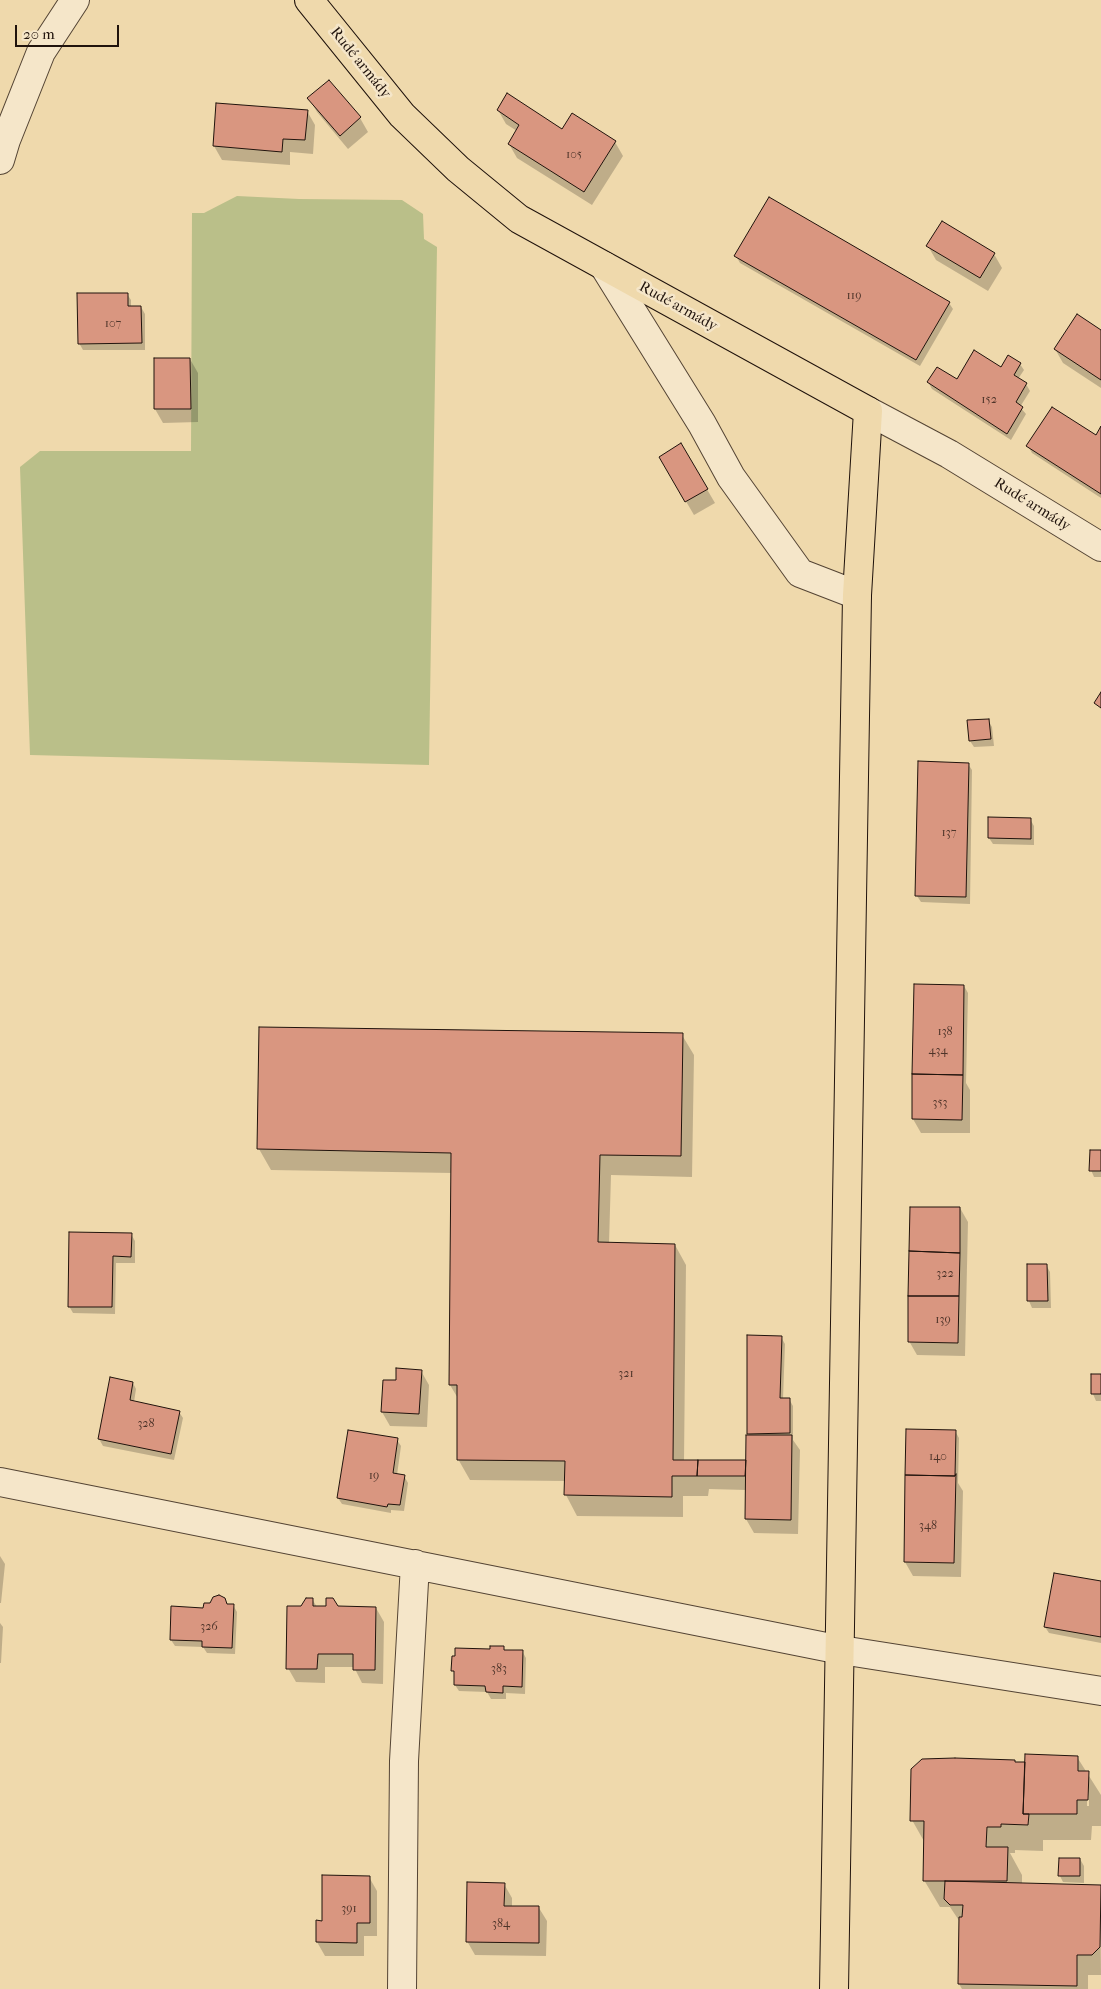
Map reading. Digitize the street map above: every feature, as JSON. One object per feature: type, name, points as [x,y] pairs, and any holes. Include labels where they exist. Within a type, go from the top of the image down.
[{"type":"main road","name":"Rudé armády","points":[[309,0],[402,115],[458,169],[519,219],[868,411]]},
{"type":"main road","points":[[834,1989],[858,595],[868,411]]},
{"type":"street","points":[[0,160],[41,52],[75,0]]},
{"type":"street","points":[[604,266],[702,424],[731,477],[800,573],[858,595]]},
{"type":"street","name":"Rudé armády","points":[[868,411],[949,454],[1101,547]]},
{"type":"street","points":[[0,1482],[841,1650],[1101,1691]]},
{"type":"street","points":[[402,1989],[404,1761],[415,1564]]},
{"type":"green space","points":[[237,196],[402,200],[423,214],[424,239],[437,247],[429,765],[30,755],[20,467],[40,451],[191,451],[192,213],[204,213]]},
{"type":"building","points":[[329,80],[361,117],[340,136],[307,98]]},
{"type":"building","points":[[507,93],[562,129],[572,113],[616,141],[584,192],[508,144],[519,125],[497,110]]},
{"type":"building","points":[[216,103],[308,110],[305,140],[283,139],[282,152],[213,146]]},
{"type":"building","points":[[769,197],[950,302],[916,360],[734,256]]},
{"type":"building","points":[[942,221],[995,253],[980,278],[926,246]]},
{"type":"building","points":[[77,293],[128,293],[128,306],[141,306],[142,343],[78,344]]},
{"type":"building","points":[[1077,314],[1101,330],[1101,380],[1054,349]]},
{"type":"building","points":[[974,350],[1001,367],[1008,355],[1021,363],[1014,375],[1027,383],[1016,402],[1023,407],[1007,434],[927,382],[937,367],[957,379]]},
{"type":"building","points":[[154,358],[190,358],[191,409],[154,409]]},
{"type":"building","points":[[1052,407],[1096,435],[1101,426],[1101,494],[1026,446]]},
{"type":"building","points":[[681,443],[708,489],[685,502],[659,457]]},
{"type":"building","points":[[1101,692],[1101,708],[1094,703]]},
{"type":"building","points":[[989,719],[991,739],[969,741],[967,720]]},
{"type":"building","points":[[918,761],[969,763],[966,897],[915,896]]},
{"type":"building","points":[[988,817],[1031,818],[1031,839],[988,838]]},
{"type":"building","points":[[914,984],[964,985],[963,1075],[912,1074]]},
{"type":"building","points":[[259,1027],[683,1033],[681,1156],[600,1155],[598,1242],[675,1244],[673,1460],[698,1460],[697,1476],[672,1476],[672,1497],[564,1495],[565,1461],[457,1460],[457,1385],[449,1385],[451,1153],[257,1149]]},
{"type":"building","points":[[912,1074],[963,1075],[962,1120],[912,1119]]},
{"type":"building","points":[[1090,1150],[1101,1150],[1101,1171],[1089,1171]]},
{"type":"building","points":[[910,1207],[960,1207],[960,1253],[909,1251]]},
{"type":"building","points":[[69,1232],[132,1233],[131,1257],[113,1256],[112,1307],[68,1307]]},
{"type":"building","points":[[909,1251],[960,1253],[959,1296],[908,1296]]},
{"type":"building","points":[[1027,1264],[1047,1264],[1048,1301],[1027,1301]]},
{"type":"building","points":[[908,1296],[959,1296],[958,1343],[908,1342]]},
{"type":"building","points":[[747,1335],[782,1336],[780,1398],[790,1398],[790,1433],[747,1434]]},
{"type":"building","points":[[396,1368],[422,1370],[419,1414],[381,1412],[383,1380],[396,1380]]},
{"type":"building","points":[[1091,1374],[1101,1374],[1101,1394],[1091,1394]]},
{"type":"building","points":[[110,1377],[133,1382],[130,1400],[180,1411],[171,1454],[98,1439]]},
{"type":"building","points":[[906,1429],[956,1430],[955,1476],[905,1475]]},
{"type":"building","points":[[348,1430],[398,1438],[393,1473],[405,1475],[400,1505],[388,1504],[387,1507],[337,1498]]},
{"type":"building","points":[[746,1435],[792,1435],[791,1520],[745,1519]]},
{"type":"building","points":[[698,1460],[746,1460],[745,1476],[697,1476]]},
{"type":"building","points":[[956,1474],[954,1563],[904,1562],[905,1475],[955,1476]]},
{"type":"building","points":[[1054,1573],[1101,1581],[1101,1637],[1044,1627]]},
{"type":"building","points":[[219,1595],[225,1598],[227,1604],[234,1604],[232,1648],[202,1647],[202,1641],[170,1640],[171,1606],[203,1608],[204,1603],[210,1603],[213,1597]]},
{"type":"building","points":[[306,1598],[313,1598],[313,1606],[326,1606],[326,1598],[333,1598],[338,1606],[376,1607],[375,1670],[353,1670],[353,1654],[318,1654],[317,1669],[286,1669],[287,1606],[301,1606]]},
{"type":"building","points":[[490,1646],[504,1646],[504,1650],[523,1650],[522,1687],[503,1686],[503,1693],[486,1692],[485,1686],[454,1685],[454,1671],[451,1671],[452,1656],[455,1656],[455,1648],[490,1649]]},
{"type":"building","points":[[1025,1754],[1078,1756],[1078,1771],[1089,1771],[1088,1800],[1077,1800],[1077,1814],[1023,1814]]},
{"type":"building","points":[[955,1758],[1025,1762],[1023,1814],[1029,1814],[1028,1825],[1001,1824],[1001,1827],[987,1827],[986,1847],[1008,1847],[1007,1881],[923,1881],[924,1821],[910,1821],[911,1769],[922,1759]]},
{"type":"building","points":[[1059,1858],[1080,1858],[1080,1876],[1058,1876]]},
{"type":"building","points":[[322,1875],[370,1876],[370,1923],[357,1923],[357,1943],[316,1942],[316,1920],[322,1921]]},
{"type":"building","points":[[945,1881],[1101,1885],[1100,1947],[1092,1955],[1077,1955],[1077,1986],[958,1984],[959,1917],[962,1917],[963,1905],[950,1905],[944,1899]]},
{"type":"building","points":[[467,1882],[505,1883],[504,1906],[539,1906],[539,1943],[466,1942]]}]
